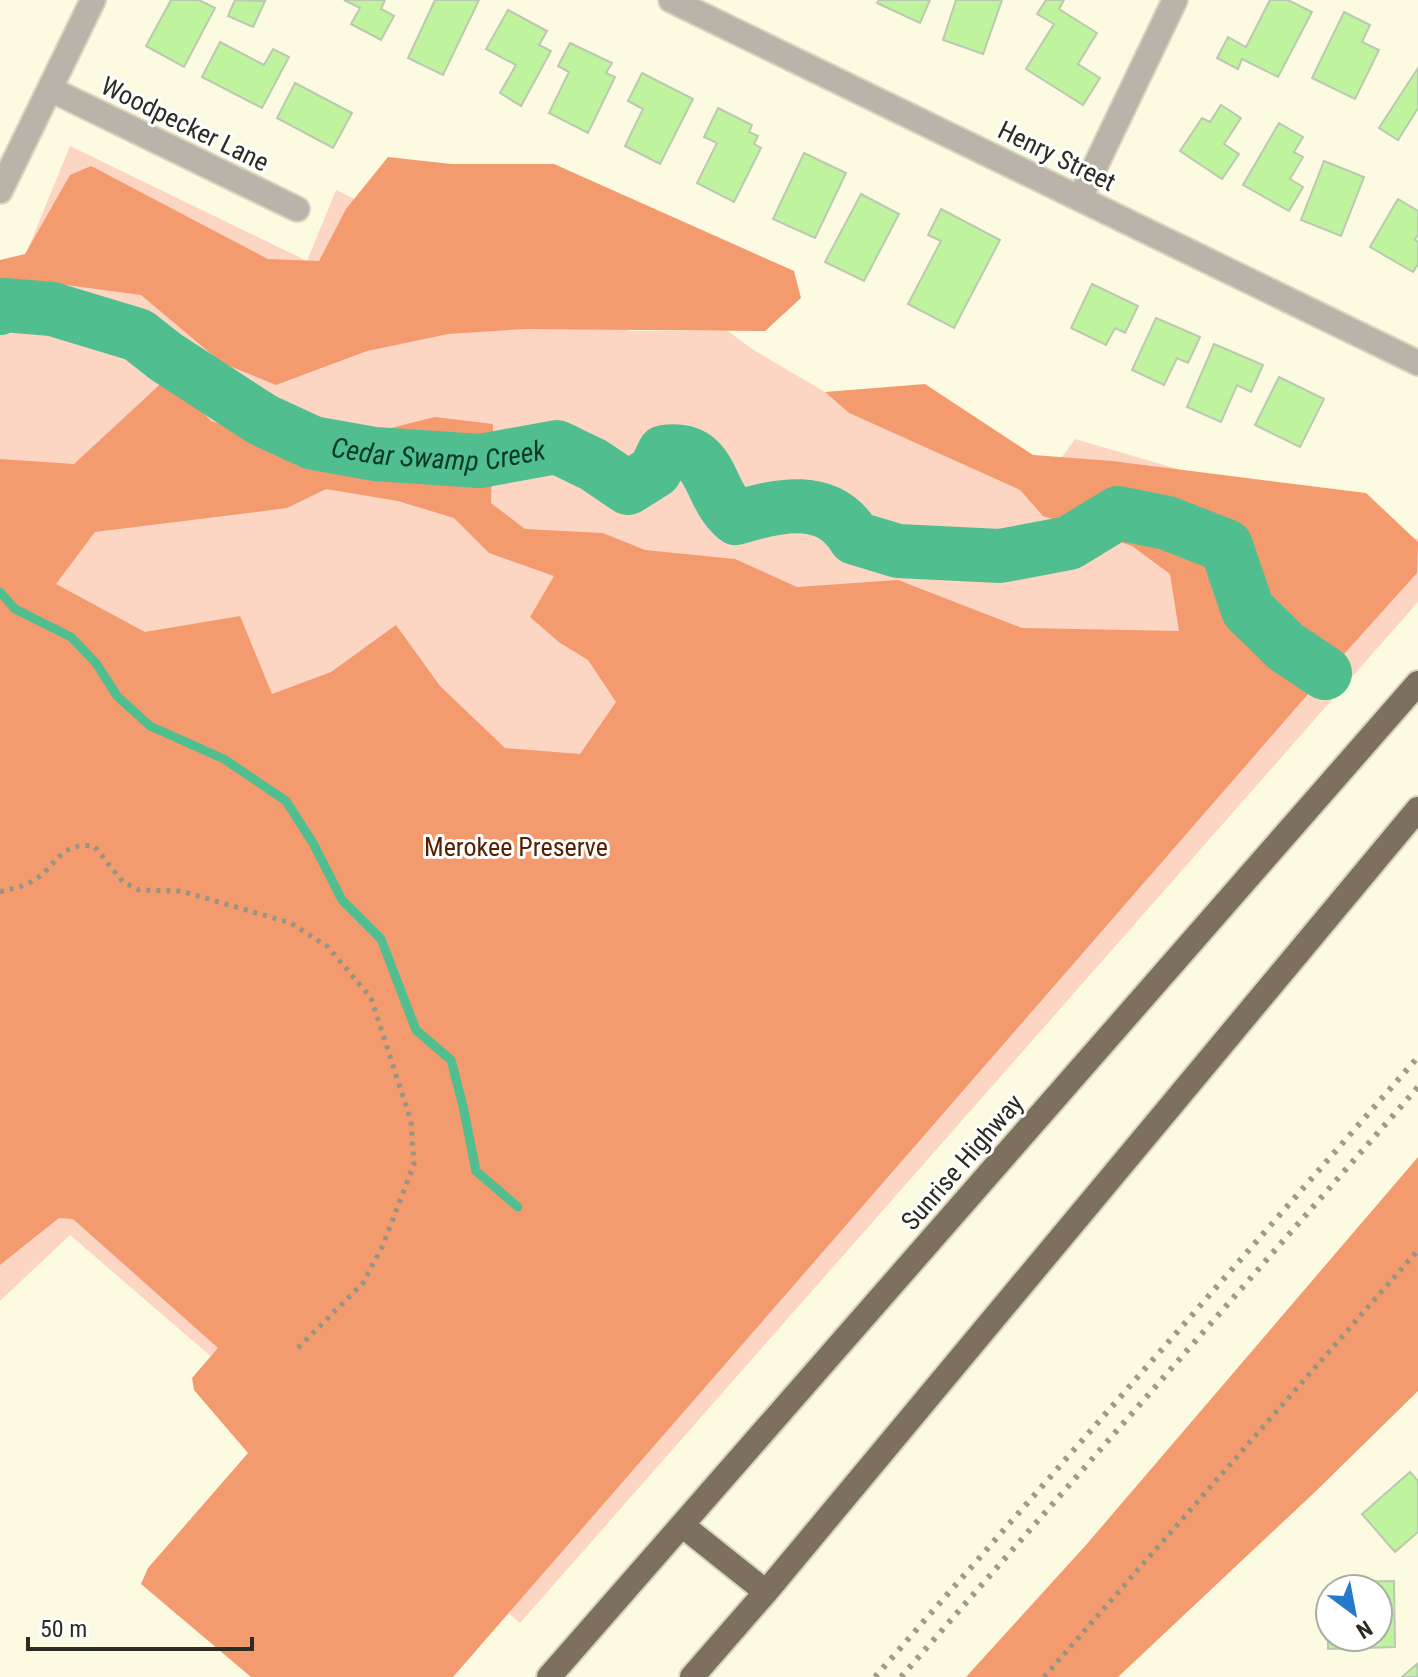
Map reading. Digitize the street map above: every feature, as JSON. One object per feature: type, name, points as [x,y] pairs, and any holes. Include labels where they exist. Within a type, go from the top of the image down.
[{"type":"highway","name":"Sunrise Highway","points":[[549,1677],[1418,683]]},
{"type":"highway","points":[[692,1677],[1418,809]]},
{"type":"highway","points":[[682,1525],[766,1592]]},
{"type":"street","points":[[0,191],[93,0]]},
{"type":"street","name":"Henry Street","points":[[671,0],[1418,363]]},
{"type":"street","points":[[1080,198],[1175,0]]},
{"type":"street","name":"Woodpecker Lane","points":[[50,89],[297,209]]},
{"type":"path","points":[[0,892],[32,882],[57,857],[77,844],[94,846],[123,882],[139,890],[181,891],[291,923],[328,947],[371,998],[411,1121],[414,1164],[383,1245],[363,1283],[294,1352]]},
{"type":"path","points":[[1044,1677],[1418,1250]]},
{"type":"green space","name":"Merokee Preserve","points":[[70,146],[307,261],[336,190],[630,331],[728,331],[752,349],[825,392],[849,413],[1020,490],[1030,501],[1075,439],[1418,539],[1418,602],[520,1623],[70,1235],[0,1301],[0,272],[16,278]]},
{"type":"green space","points":[[388,157],[451,164],[554,164],[794,271],[801,298],[765,331],[525,329],[448,334],[367,351],[276,385],[222,363],[141,295],[66,285],[0,285],[0,260],[25,254],[70,175],[91,166],[268,259],[319,261],[346,209]]},
{"type":"green space","name":"Merokee Preserve","points":[[168,377],[211,421],[296,448],[435,417],[493,424],[491,503],[525,529],[603,533],[645,550],[735,559],[797,587],[898,580],[1022,628],[1179,631],[1170,574],[1132,546],[1043,516],[1020,490],[849,413],[825,392],[925,384],[1033,455],[1112,461],[1366,493],[1418,542],[1417,573],[1309,693],[453,1677],[251,1677],[141,1584],[148,1568],[248,1453],[194,1390],[192,1378],[218,1348],[73,1219],[59,1218],[0,1265],[0,459],[74,464]],"holes":[[[326,489],[398,501],[454,518],[489,553],[554,576],[530,617],[560,643],[588,660],[616,702],[580,754],[505,748],[440,686],[396,625],[331,672],[272,694],[240,616],[145,632],[56,584],[95,532],[287,508]]]},
{"type":"green space","points":[[1418,1157],[1418,1391],[1118,1677],[966,1677],[1086,1545]]},
{"type":"building","points":[[171,0],[199,0],[215,8],[184,67],[146,46]]},
{"type":"building","points":[[235,0],[265,1],[253,27],[228,16]]},
{"type":"building","points":[[344,0],[385,0],[381,9],[394,16],[381,40],[351,24],[360,8]]},
{"type":"building","points":[[435,0],[479,0],[443,75],[408,58]]},
{"type":"building","points":[[879,0],[930,0],[920,23],[877,3]]},
{"type":"building","points":[[956,0],[1002,0],[983,54],[943,40]]},
{"type":"building","points":[[1046,0],[1064,0],[1059,9],[1097,33],[1078,64],[1100,78],[1083,105],[1026,69],[1054,24],[1037,14]]},
{"type":"building","points":[[1270,0],[1288,0],[1312,12],[1278,77],[1242,59],[1238,69],[1217,58],[1228,37],[1246,47]]},
{"type":"building","points":[[508,10],[547,31],[539,45],[551,51],[521,106],[500,93],[516,65],[486,49]]},
{"type":"building","points":[[1344,12],[1370,25],[1362,42],[1379,50],[1355,99],[1312,78]]},
{"type":"building","points":[[220,42],[264,65],[273,49],[289,57],[262,108],[202,77]]},
{"type":"building","points":[[570,43],[612,63],[606,73],[615,77],[588,133],[549,113],[569,72],[558,66]]},
{"type":"building","points":[[1418,68],[1418,108],[1398,140],[1379,128]]},
{"type":"building","points":[[642,73],[693,99],[660,164],[625,146],[643,109],[628,101]]},
{"type":"building","points":[[295,83],[352,113],[333,148],[277,118]]},
{"type":"building","points":[[1221,105],[1241,118],[1224,144],[1239,154],[1222,179],[1180,151],[1202,118],[1210,122]]},
{"type":"building","points":[[718,108],[752,125],[749,132],[758,136],[754,144],[761,148],[734,202],[697,183],[717,143],[704,137]]},
{"type":"building","points":[[1279,123],[1303,137],[1294,152],[1303,157],[1290,179],[1303,187],[1289,211],[1243,185]]},
{"type":"building","points":[[804,153],[846,173],[815,238],[773,219]]},
{"type":"building","points":[[1324,161],[1364,177],[1341,236],[1301,220]]},
{"type":"building","points":[[861,194],[899,214],[864,281],[825,262]]},
{"type":"building","points":[[1398,199],[1418,211],[1415,240],[1418,242],[1418,264],[1413,272],[1370,247]]},
{"type":"building","points":[[941,209],[1000,240],[954,328],[908,304],[941,241],[928,235]]},
{"type":"building","points":[[1092,284],[1138,306],[1125,333],[1115,328],[1106,345],[1071,328]]},
{"type":"building","points":[[1156,318],[1200,337],[1188,363],[1177,358],[1164,385],[1132,370]]},
{"type":"building","points":[[1214,344],[1263,365],[1251,392],[1237,385],[1221,422],[1187,407]]},
{"type":"building","points":[[1279,377],[1324,399],[1300,447],[1255,425]]},
{"type":"building","points":[[1410,1472],[1418,1481],[1418,1532],[1395,1552],[1362,1514]]},
{"type":"building","points":[[1417,1664],[1418,1677],[1402,1677]]},
{"type":"waterway","name":"Cedar Swamp Creek","points":[[0,308],[4,305],[52,309],[138,335],[166,357],[263,420],[313,443],[375,454],[480,461],[557,447],[594,465],[628,488],[655,471],[664,452],[681,452],[701,463],[726,508],[736,518],[785,507],[817,508],[844,524],[855,538],[898,551],[1000,556],[1069,543],[1118,513],[1167,523],[1226,546],[1248,610],[1286,647],[1325,673]]},
{"type":"waterway","points":[[0,592],[15,609],[71,637],[96,663],[117,696],[150,726],[224,759],[286,801],[313,843],[342,900],[381,939],[416,1030],[451,1060],[476,1171],[518,1207]]},
{"type":"railway","points":[[875,1677],[1418,1057]]},
{"type":"railway","points":[[901,1677],[1418,1087]]}]
